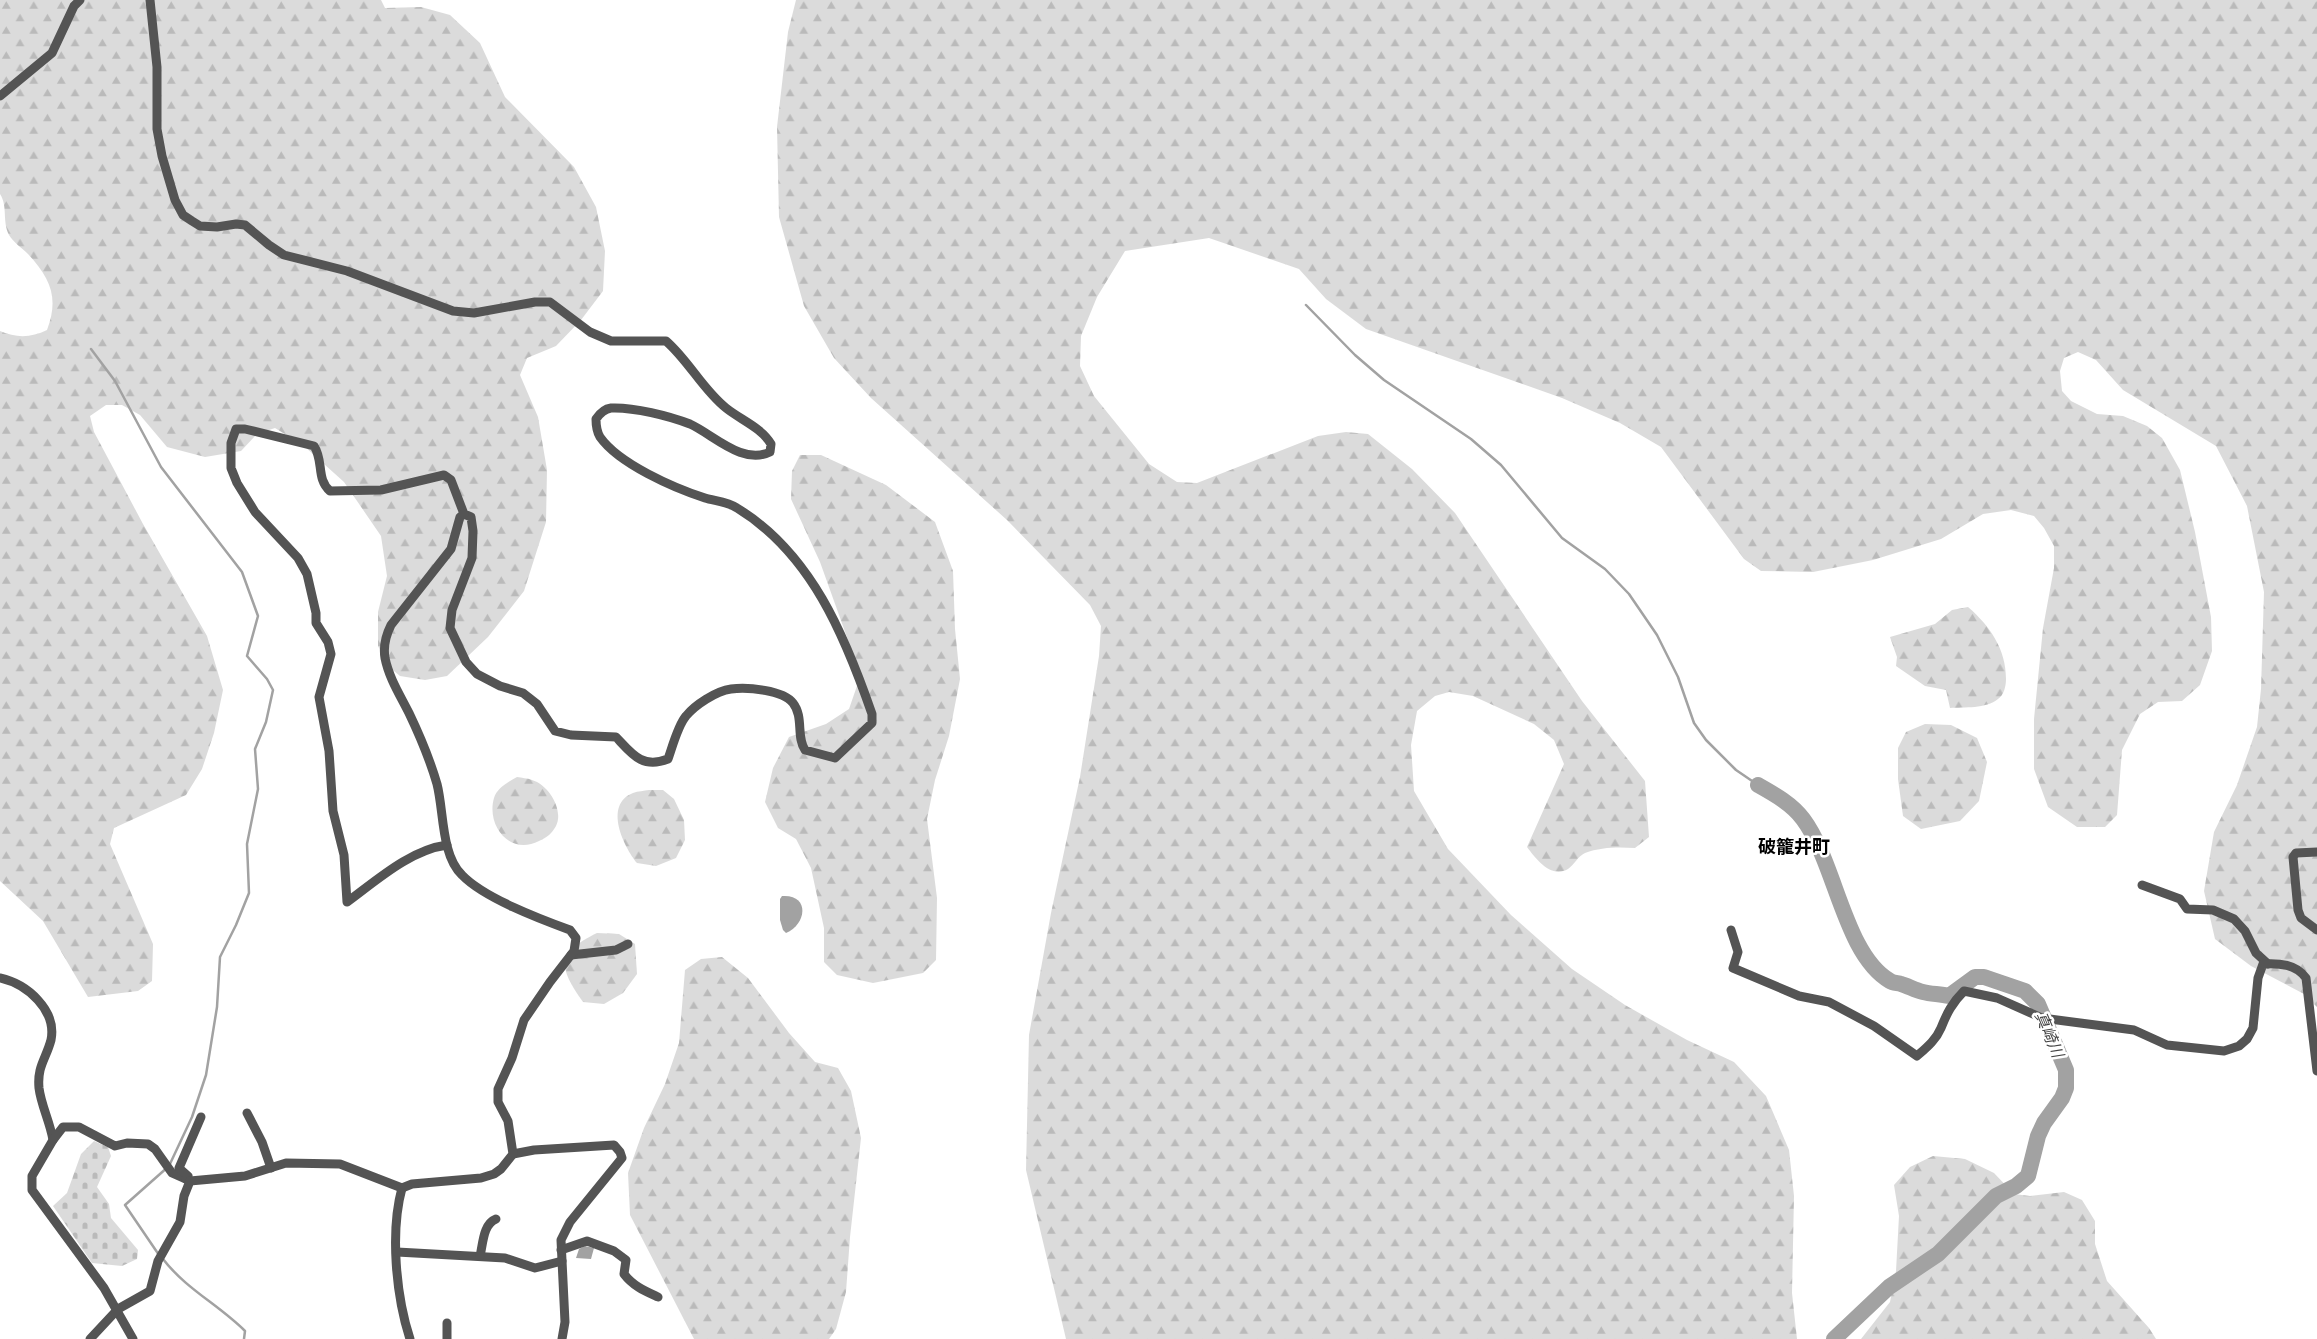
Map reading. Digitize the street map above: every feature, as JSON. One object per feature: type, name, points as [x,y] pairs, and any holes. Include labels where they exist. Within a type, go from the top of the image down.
[{"type":"street","points":[[0,96],[52,53],[74,6],[80,0]]},
{"type":"street","points":[[150,0],[157,67],[157,129],[162,156],[175,200],[184,215],[200,226],[245,225],[284,255],[347,271],[453,311],[474,313],[535,302],[550,302],[590,332],[611,341],[666,341],[678,351],[724,407],[766,436],[771,444],[770,452],[754,456],[721,444],[692,425],[659,414],[610,408],[601,412],[596,419],[600,437],[614,450],[643,471],[670,485],[734,506],[749,516],[794,555],[820,596],[839,632],[872,714],[872,723],[834,758],[805,750],[801,744],[800,719],[794,704],[783,694],[731,689],[718,693],[685,717],[668,759],[658,763],[643,762],[632,754],[616,737],[571,735],[555,731],[537,704],[523,693],[500,686],[477,674],[466,662],[450,628],[452,610],[472,558],[473,531],[471,517],[464,514],[451,480],[444,475],[380,490],[330,491],[324,486],[321,478],[320,454],[314,446],[245,430],[236,430],[231,442],[231,468],[237,483],[255,512],[298,558],[307,574],[316,614],[316,624],[328,642],[331,654],[319,697],[329,751],[333,811],[344,855],[347,902],[390,871],[422,852],[430,848],[448,845]]},
{"type":"street","points":[[464,514],[460,518],[451,549],[391,625],[385,636],[384,655],[388,672],[421,738],[437,785],[448,845],[453,862],[461,875],[509,905],[570,930],[576,938],[574,951],[524,1020],[512,1058],[498,1089],[498,1102],[508,1121],[513,1154]]},
{"type":"street","points":[[2317,852],[2296,852],[2293,857],[2298,910],[2301,918],[2317,930]]},
{"type":"street","points":[[2142,885],[2180,899],[2187,909],[2213,910],[2234,920],[2245,932],[2256,953],[2268,964]]},
{"type":"street","points":[[1731,930],[1738,952],[1733,968],[1799,996],[1829,1002],[1874,1026],[1917,1056],[1931,1043],[1941,1029],[1943,1019],[1953,1001],[1964,991],[1998,998],[2042,1018],[2134,1030],[2167,1045],[2224,1051],[2239,1046],[2250,1033],[2256,1006],[2258,978],[2262,964],[2278,963],[2293,967],[2302,972],[2306,978],[2317,1071]]},
{"type":"street","points":[[571,955],[616,950],[628,944]]},
{"type":"street","points":[[0,978],[21,986],[34,996],[45,1008],[52,1022],[51,1040],[39,1068],[39,1090],[53,1140]]},
{"type":"street","points":[[248,1114],[262,1142],[271,1168]]},
{"type":"street","points":[[90,1339],[118,1309],[150,1291],[158,1261],[180,1222],[188,1176],[179,1168],[201,1117]]},
{"type":"street","points":[[133,1339],[118,1309],[32,1190],[32,1176],[53,1140],[63,1127],[79,1127],[115,1146],[127,1143],[148,1144],[155,1149],[172,1173],[188,1180],[245,1176],[286,1162],[340,1164],[402,1188],[412,1184],[481,1178],[494,1174],[513,1154],[534,1150],[614,1145],[622,1158],[570,1222],[561,1240],[565,1322],[562,1339]]},
{"type":"street","points":[[402,1188],[396,1218],[398,1292],[410,1339]]},
{"type":"street","points":[[480,1256],[487,1226],[496,1219]]},
{"type":"street","points":[[562,1250],[587,1241],[614,1251],[626,1260],[624,1274],[628,1280],[658,1297]]},
{"type":"street","points":[[397,1252],[505,1258],[535,1268],[562,1261]]},
{"type":"street","points":[[447,1323],[447,1339]]},
{"type":"green space","points":[[0,0],[381,0],[385,8],[421,7],[450,15],[480,43],[505,97],[574,167],[596,207],[605,251],[603,291],[581,320],[556,346],[527,358],[520,375],[538,417],[547,470],[546,522],[524,591],[488,637],[447,676],[425,680],[400,676],[388,666],[378,646],[378,612],[387,576],[381,536],[344,482],[304,446],[275,428],[257,434],[241,451],[205,457],[167,447],[140,415],[122,405],[106,405],[90,416],[94,432],[143,524],[207,636],[223,690],[214,733],[202,769],[186,795],[114,828],[110,844],[153,944],[152,981],[138,991],[88,997],[43,921],[0,881],[0,331],[24,336],[35,335],[47,330],[51,319],[52,298],[51,289],[36,263],[9,235],[4,204],[0,194]]},
{"type":"green space","points":[[796,0],[2317,0],[2317,1007],[2304,994],[2251,966],[2215,939],[2204,891],[2214,832],[2237,785],[2257,727],[2261,689],[2264,592],[2247,506],[2216,446],[2123,390],[2096,360],[2078,352],[2064,358],[2060,371],[2062,391],[2071,401],[2097,414],[2123,416],[2147,426],[2162,438],[2180,470],[2195,532],[2211,617],[2212,651],[2200,685],[2182,701],[2158,702],[2140,714],[2122,750],[2117,815],[2105,827],[2077,827],[2048,807],[2034,769],[2034,719],[2043,628],[2054,568],[2054,546],[2044,528],[2034,516],[2011,510],[1983,514],[1941,539],[1873,560],[1813,572],[1761,571],[1744,559],[1661,447],[1620,423],[1562,398],[1366,329],[1326,299],[1299,269],[1209,238],[1125,251],[1097,297],[1081,336],[1080,366],[1094,396],[1149,464],[1177,482],[1197,483],[1318,436],[1346,432],[1368,434],[1412,469],[1455,513],[1582,701],[1645,781],[1649,837],[1635,848],[1610,848],[1585,853],[1568,869],[1562,871],[1550,870],[1527,847],[1564,764],[1554,740],[1534,724],[1473,696],[1449,692],[1435,696],[1417,711],[1411,745],[1414,791],[1448,849],[1511,915],[1572,969],[1625,1005],[1687,1040],[1734,1062],[1766,1096],[1789,1150],[1794,1196],[1792,1293],[1797,1339],[1066,1339],[1026,1170],[1029,1035],[1051,913],[1080,777],[1099,656],[1101,626],[1090,605],[1007,520],[871,398],[834,358],[804,306],[779,217],[777,127],[788,32]]},
{"type":"green space","points":[[800,455],[821,455],[886,485],[935,522],[953,571],[955,629],[960,679],[949,736],[935,780],[927,819],[937,898],[936,960],[923,973],[873,983],[837,975],[824,962],[824,928],[811,868],[796,839],[778,828],[765,802],[773,768],[789,737],[826,724],[849,709],[858,683],[853,654],[820,562],[791,499],[792,471]]},
{"type":"green space","points":[[1968,607],[1990,630],[2000,648],[2005,668],[2006,685],[2002,695],[1993,702],[1975,707],[1950,708],[1946,690],[1925,686],[1896,666],[1897,657],[1890,637],[1935,624],[1952,610]]},
{"type":"green space","points":[[1925,724],[1951,725],[1977,738],[1987,762],[1979,801],[1960,821],[1921,829],[1903,816],[1898,779],[1898,748],[1906,732]]},
{"type":"green space","points":[[517,777],[532,780],[544,787],[553,799],[558,813],[556,826],[551,833],[542,840],[528,845],[519,845],[503,836],[497,828],[492,809],[495,794]]},
{"type":"green space","points":[[663,790],[674,799],[684,820],[685,840],[676,858],[656,866],[637,863],[622,837],[618,816],[619,807],[624,799],[633,793]]},
{"type":"green space","points":[[597,933],[619,934],[635,944],[637,974],[623,993],[604,1004],[583,1002],[569,979],[565,962],[568,954],[574,947]]},
{"type":"green space","points":[[722,957],[748,978],[789,1033],[815,1062],[838,1068],[851,1091],[861,1138],[846,1292],[836,1329],[829,1339],[694,1339],[630,1215],[628,1173],[644,1128],[665,1084],[679,1043],[685,970],[701,959]]},
{"type":"green space","points":[[94,1141],[108,1147],[111,1156],[97,1187],[109,1204],[111,1218],[138,1250],[137,1259],[122,1266],[92,1263],[53,1206],[67,1193],[81,1154]]},
{"type":"green space","points":[[1933,1156],[1965,1159],[1994,1173],[2014,1194],[2030,1196],[2064,1192],[2082,1200],[2095,1221],[2095,1244],[2107,1281],[2149,1328],[2156,1339],[1861,1339],[1890,1302],[1896,1271],[1899,1216],[1894,1185],[1910,1167]]},
{"type":"shaded area","points":[[782,896],[797,900],[801,904],[802,910],[798,923],[786,933],[780,920],[780,899]]},
{"type":"shaded area","points":[[585,1246],[594,1248],[591,1259],[576,1258],[579,1249]]},
{"type":"waterway","points":[[1306,305],[1355,355],[1384,380],[1471,439],[1501,465],[1562,538],[1605,569],[1629,594],[1657,635],[1678,677],[1694,723],[1706,740],[1736,770],[1758,785]]},
{"type":"waterway","points":[[91,349],[115,381],[161,467],[242,572],[258,616],[247,656],[267,679],[273,690],[266,722],[255,749],[258,789],[247,844],[249,893],[220,957],[217,1007],[206,1075],[192,1117],[169,1166],[125,1205],[159,1255]]},
{"type":"waterway","name":"真崎川","points":[[1758,785],[1788,804],[1803,819],[1824,859],[1851,929],[1874,968],[1891,982],[1929,993],[1949,996],[1975,977],[1984,977],[2025,991],[2038,1004],[2066,1070],[2066,1088],[2062,1098],[2044,1123],[2038,1136],[2028,1176],[2016,1186],[1996,1196],[1938,1254],[1889,1287],[1834,1339]]},
{"type":"waterway","points":[[163,1259],[192,1288],[245,1331],[244,1339]]},
{"type":"district","name":"破籠井町","points":[[1794,846]]}]
